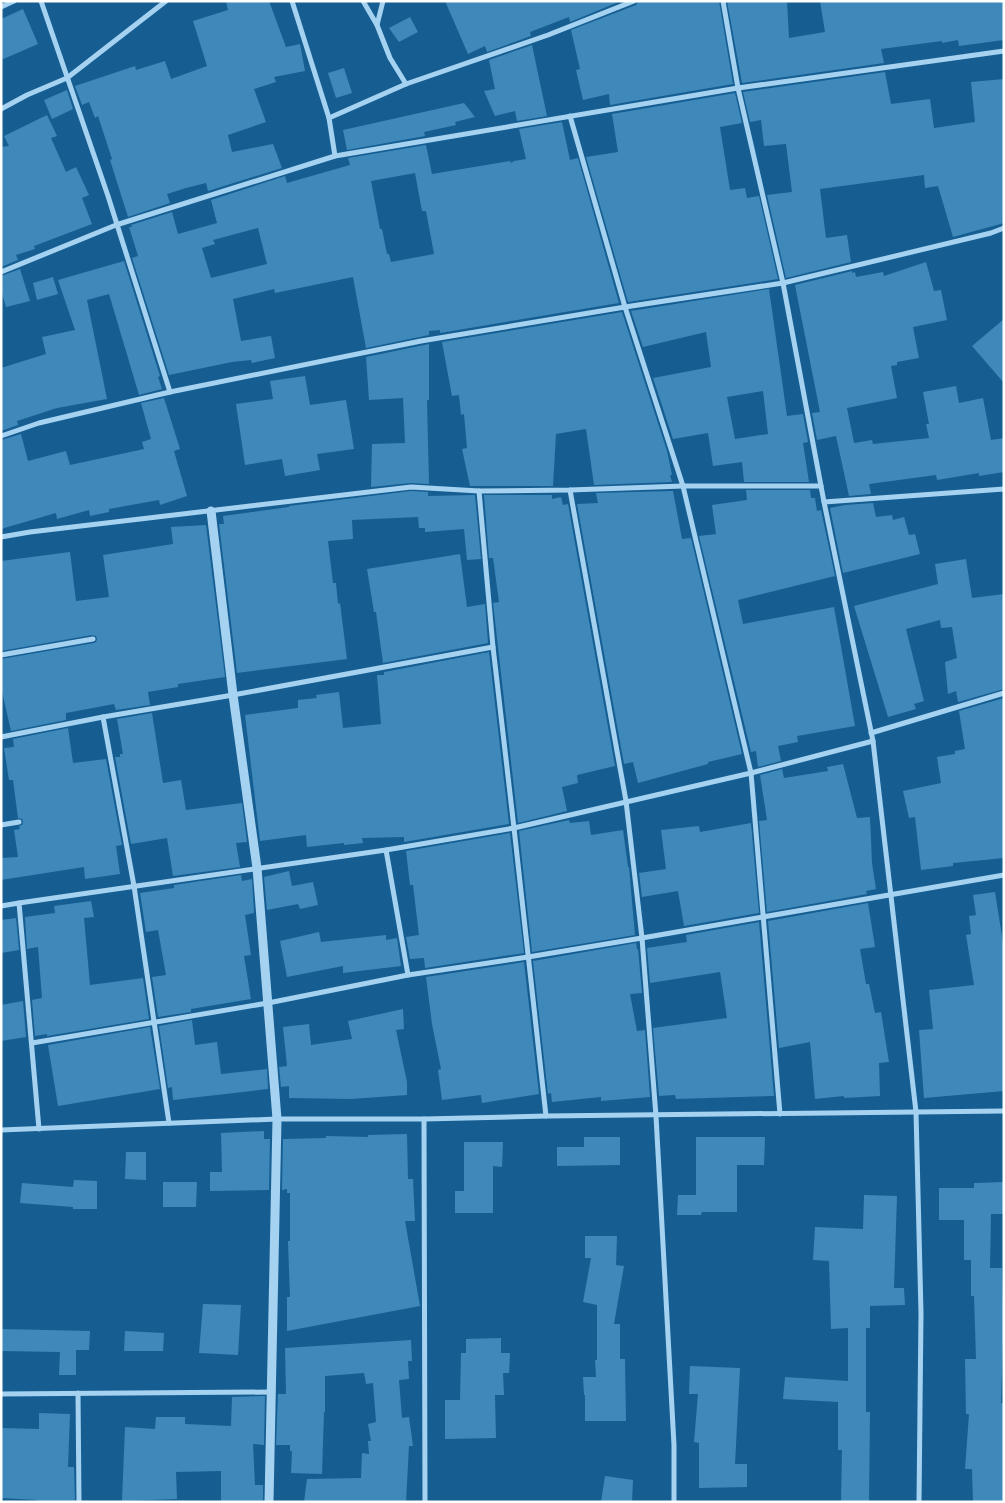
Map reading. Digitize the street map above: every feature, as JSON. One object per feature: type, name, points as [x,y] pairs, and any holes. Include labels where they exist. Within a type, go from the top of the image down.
[{"type":"street","points":[[1,7],[14,1]]},
{"type":"street","points":[[41,1],[108,196],[170,392]]},
{"type":"street","points":[[1,109],[27,95],[67,78],[166,1]]},
{"type":"street","points":[[292,1],[329,118],[335,156]]},
{"type":"street","points":[[363,1],[377,25],[390,58],[406,84]]},
{"type":"street","points":[[377,25],[383,1]]},
{"type":"street","points":[[329,118],[406,84],[548,35],[634,1]]},
{"type":"street","points":[[723,1],[738,88],[783,283],[824,502],[873,741],[916,1112],[921,1313],[919,1502]]},
{"type":"street","points":[[1,272],[116,225],[335,156],[738,88],[1004,51]]},
{"type":"street","points":[[570,116],[625,307],[683,486],[751,773],[780,1114]]},
{"type":"street","points":[[1,436],[39,423],[170,392],[421,341],[783,283],[991,233],[1004,228]]},
{"type":"street","points":[[1,537],[411,487],[479,491],[683,486],[821,486]]},
{"type":"street","points":[[824,502],[1004,489]]},
{"type":"street","points":[[570,490],[626,802],[642,938],[656,1116],[674,1445],[674,1502]]},
{"type":"street","points":[[479,491],[493,647],[546,1116]]},
{"type":"street","points":[[211,511],[233,695],[257,868],[277,1119],[269,1502]]},
{"type":"street","points":[[1,655],[93,639]]},
{"type":"street","points":[[1,737],[493,647]]},
{"type":"street","points":[[871,733],[1004,693]]},
{"type":"street","points":[[103,717],[134,886],[169,1123]]},
{"type":"street","points":[[1,906],[386,850],[514,828],[751,773],[873,741]]},
{"type":"street","points":[[1,825],[19,822]]},
{"type":"street","points":[[386,850],[408,975]]},
{"type":"street","points":[[32,1043],[268,1003],[408,975],[642,938],[1004,874]]},
{"type":"street","points":[[20,903],[40,1129]]},
{"type":"street","points":[[1,1130],[277,1119],[1004,1112]]},
{"type":"street","points":[[424,1119],[425,1502]]},
{"type":"street","points":[[1,1394],[272,1392]]},
{"type":"street","points":[[78,1394],[80,1502]]},
{"type":"building","points":[[226,1],[269,1],[286,47],[300,44],[305,71],[274,77],[276,82],[254,89],[266,122],[228,135],[232,152],[273,144],[282,168],[208,191],[206,183],[167,194],[170,203],[128,217],[98,116],[95,118],[89,102],[82,105],[75,86],[135,66],[136,70],[165,61],[171,79],[207,66],[193,21],[228,10]]},
{"type":"building","points":[[445,1],[621,1],[570,22],[569,17],[530,32],[531,36],[487,52],[485,46],[468,54]]},
{"type":"building","points":[[638,1],[719,1],[733,84],[610,105],[609,94],[583,100],[576,70],[580,69],[571,30],[636,5]]},
{"type":"building","points":[[727,1],[787,1],[789,38],[825,32],[820,1],[1004,1],[1004,40],[959,46],[958,40],[942,43],[942,41],[881,49],[884,63],[742,83]]},
{"type":"building","points":[[23,9],[38,44],[1,60],[1,19]]},
{"type":"building","points":[[410,17],[418,32],[399,42],[389,28]]},
{"type":"building","points":[[532,45],[547,116],[517,121],[515,111],[495,116],[484,91],[495,89],[489,60]]},
{"type":"building","points":[[344,68],[352,93],[336,98],[328,73]]},
{"type":"building","points":[[885,72],[891,104],[930,99],[934,128],[975,122],[971,82],[1004,79],[1004,223],[953,237],[938,186],[925,188],[924,175],[820,189],[826,238],[847,235],[851,262],[786,278],[767,195],[792,192],[786,144],[764,146],[761,120],[750,122],[743,92]]},
{"type":"building","points":[[67,90],[73,109],[52,119],[44,100]]},
{"type":"building","points":[[735,93],[742,123],[720,127],[730,190],[745,188],[747,198],[759,196],[778,279],[628,302],[586,157],[618,152],[612,114]]},
{"type":"building","points":[[464,103],[475,117],[455,122],[456,125],[424,132],[425,136],[347,150],[343,130]]},
{"type":"building","points":[[47,115],[57,136],[51,138],[66,172],[76,167],[89,195],[82,198],[92,224],[34,246],[35,249],[16,255],[18,260],[1,267],[1,147],[9,146],[4,136]]},
{"type":"building","points":[[562,122],[570,160],[578,158],[619,303],[440,333],[440,330],[429,331],[429,335],[366,348],[353,277],[275,293],[274,289],[233,299],[241,341],[271,336],[275,358],[252,363],[251,360],[232,362],[169,375],[132,258],[138,256],[129,227],[132,227],[131,225],[172,212],[178,234],[217,223],[211,200],[285,176],[287,183],[350,165],[348,158],[426,145],[432,174],[510,161],[511,163],[526,159],[519,129]],"holes":[[[415,173],[422,211],[426,211],[434,254],[391,262],[389,254],[387,254],[382,229],[380,229],[371,181]],[[258,228],[267,264],[211,278],[202,248],[215,244],[213,240]]]},
{"type":"building","points":[[124,261],[160,376],[158,377],[162,389],[139,395],[109,294],[87,300],[107,399],[57,408],[17,421],[18,425],[1,431],[1,368],[46,354],[42,337],[75,330],[58,280]]},
{"type":"building","points":[[926,262],[934,291],[941,290],[947,320],[913,327],[919,358],[897,362],[897,365],[891,366],[897,398],[847,408],[854,443],[872,440],[873,444],[929,438],[926,424],[929,424],[923,392],[956,386],[959,403],[983,398],[991,440],[1004,438],[1004,472],[979,476],[979,473],[937,480],[936,475],[869,484],[871,494],[849,496],[836,436],[817,440],[812,413],[820,412],[795,285],[852,271],[852,273],[855,272],[856,277],[883,272],[884,276]]},
{"type":"building","points":[[20,269],[30,301],[6,307],[1,290],[1,276]]},
{"type":"building","points":[[53,277],[58,294],[37,300],[33,283]]},
{"type":"building","points":[[769,289],[787,416],[803,414],[808,442],[803,443],[809,482],[744,482],[742,462],[713,466],[708,433],[673,439],[653,378],[711,367],[706,332],[643,347],[631,311]],"holes":[[[763,391],[768,434],[735,439],[727,397]]]},
{"type":"building","points":[[622,312],[667,451],[672,482],[594,485],[586,429],[556,434],[553,486],[470,486],[462,449],[467,448],[464,414],[461,415],[459,395],[452,396],[442,342]]},
{"type":"building","points":[[1004,319],[1004,383],[972,346]]},
{"type":"building","points":[[429,344],[429,400],[427,400],[429,484],[411,483],[371,487],[372,444],[405,443],[403,398],[369,400],[366,357]]},
{"type":"building","points":[[305,376],[310,405],[346,400],[354,449],[317,454],[320,470],[285,476],[282,459],[245,465],[236,404],[273,399],[270,381]]},
{"type":"building","points":[[164,398],[180,449],[174,451],[187,496],[160,505],[159,500],[109,509],[109,512],[90,516],[89,510],[57,519],[56,513],[1,529],[1,440],[21,434],[28,461],[66,451],[70,465],[144,449],[142,442],[151,439],[141,403]]},
{"type":"building","points":[[746,490],[810,490],[811,498],[815,498],[817,511],[821,510],[835,576],[738,600],[743,624],[834,607],[855,726],[797,736],[798,742],[778,746],[781,761],[758,767],[756,751],[751,752],[699,536],[716,534],[712,505],[747,500]]},
{"type":"building","points":[[411,491],[428,492],[428,496],[475,495],[481,559],[467,560],[464,529],[425,532],[425,528],[419,528],[418,517],[352,520],[353,539],[328,541],[333,583],[336,583],[338,604],[340,603],[347,659],[237,673],[219,524],[224,524],[223,516]]},
{"type":"building","points":[[673,491],[682,539],[691,538],[742,754],[638,783],[633,762],[624,764],[577,504],[598,503],[596,493]]},
{"type":"building","points":[[484,495],[552,495],[552,499],[561,497],[563,505],[568,504],[615,766],[577,775],[578,783],[562,787],[567,811],[518,823],[493,603],[499,602],[493,558],[489,558]]},
{"type":"building","points":[[873,503],[876,517],[892,515],[893,520],[904,517],[909,535],[915,534],[920,554],[843,573],[830,508]]},
{"type":"building","points":[[206,525],[225,677],[178,684],[178,687],[148,692],[150,705],[116,710],[114,704],[66,713],[66,720],[11,731],[1,687],[1,659],[94,643],[97,639],[96,636],[92,635],[1,651],[1,561],[70,552],[76,601],[109,597],[103,555],[173,544],[171,527]]},
{"type":"building","points":[[460,554],[467,607],[485,604],[488,643],[383,663],[376,612],[374,612],[367,569]]},
{"type":"building","points":[[966,559],[972,598],[1004,594],[1004,689],[958,702],[956,691],[948,694],[945,662],[957,658],[952,627],[941,628],[940,620],[906,629],[924,701],[914,704],[916,709],[888,717],[854,606],[938,584],[935,564]]},
{"type":"building","points":[[489,652],[509,824],[404,842],[404,837],[362,838],[363,843],[307,847],[306,835],[260,841],[245,715],[298,708],[298,700],[317,698],[316,695],[339,692],[343,728],[381,724],[377,675],[384,675],[384,672]]},
{"type":"building","points":[[1004,698],[1004,858],[953,863],[953,866],[921,870],[915,817],[909,818],[903,791],[941,783],[937,757],[955,754],[955,751],[965,749],[959,711]]},
{"type":"building","points":[[152,713],[163,783],[181,780],[186,810],[242,803],[247,842],[236,843],[240,867],[173,876],[167,838],[131,844],[115,757],[120,757],[120,754],[123,754],[117,719]]},
{"type":"building","points":[[68,728],[73,763],[106,759],[122,845],[116,846],[120,874],[85,879],[84,867],[1,880],[1,858],[18,857],[14,830],[20,829],[19,826],[23,822],[22,819],[18,818],[13,780],[9,780],[4,748],[14,747],[13,739]]},
{"type":"building","points":[[843,764],[857,818],[870,817],[872,863],[876,889],[866,891],[867,894],[767,912],[759,821],[767,820],[760,775],[782,769],[784,778],[828,771],[827,767]]},
{"type":"building","points":[[569,820],[570,823],[589,821],[591,835],[623,830],[629,867],[635,935],[532,952],[519,831]]},
{"type":"building","points":[[751,823],[759,913],[684,926],[678,891],[642,897],[639,873],[666,869],[661,830],[699,826],[700,832]]},
{"type":"building","points":[[510,833],[524,953],[425,968],[424,958],[410,959],[406,937],[419,935],[413,885],[410,885],[406,851]]},
{"type":"building","points":[[289,871],[292,886],[313,882],[318,905],[300,909],[298,904],[267,910],[264,877]]},
{"type":"building","points":[[241,875],[242,881],[252,879],[254,913],[245,915],[251,955],[244,956],[251,999],[191,1009],[191,1012],[158,1017],[152,977],[166,975],[158,930],[146,932],[140,893],[174,888],[174,885]]},
{"type":"building","points":[[995,892],[1004,949],[1004,1091],[924,1098],[919,1030],[933,1029],[929,990],[974,985],[966,935],[971,934],[969,916],[976,915],[973,895]]},
{"type":"building","points":[[91,901],[94,917],[84,918],[90,985],[143,978],[149,1019],[47,1036],[47,1034],[35,1036],[32,1000],[42,998],[38,947],[27,949],[25,917],[55,913],[54,906]]},
{"type":"building","points":[[868,903],[875,947],[860,949],[866,984],[869,984],[875,1013],[881,1012],[889,1062],[879,1063],[880,1096],[844,1098],[844,1096],[815,1099],[810,1042],[779,1048],[768,921]]},
{"type":"building","points":[[16,918],[19,950],[1,953],[1,920]]},
{"type":"building","points":[[759,922],[774,1096],[676,1099],[675,1095],[659,1096],[653,1028],[727,1018],[720,972],[650,983],[647,948],[687,942],[686,935]]},
{"type":"building","points":[[319,932],[321,942],[386,935],[386,940],[397,938],[401,966],[343,973],[343,966],[287,977],[280,941]]},
{"type":"building","points":[[636,943],[642,993],[630,994],[637,1031],[645,1030],[650,1097],[601,1101],[601,1097],[552,1102],[551,1093],[548,1094],[533,961]]},
{"type":"building","points":[[524,962],[539,1094],[482,1103],[481,1095],[442,1100],[438,1070],[441,1069],[432,1024],[426,977]]},
{"type":"building","points":[[23,1001],[26,1037],[1,1041],[1,1005]]},
{"type":"building","points":[[403,1009],[404,1029],[396,1030],[407,1082],[407,1095],[351,1099],[289,1098],[289,1086],[281,1087],[279,1067],[287,1066],[283,1027],[309,1024],[311,1045],[352,1039],[348,1021]]},
{"type":"building","points":[[192,1020],[195,1045],[217,1042],[221,1074],[267,1069],[268,1089],[173,1100],[172,1087],[168,1088],[159,1026]]},
{"type":"building","points":[[150,1027],[160,1089],[58,1106],[48,1045]]},
{"type":"building","points":[[264,1131],[264,1139],[270,1139],[269,1190],[210,1191],[210,1172],[222,1172],[221,1133]]},
{"type":"building","points":[[407,1134],[408,1179],[413,1179],[415,1221],[405,1221],[420,1306],[287,1331],[287,1297],[290,1297],[288,1241],[290,1241],[290,1193],[287,1193],[287,1189],[282,1190],[283,1139]]},
{"type":"building","points":[[584,1137],[620,1137],[620,1165],[557,1166],[557,1147],[584,1147]]},
{"type":"building","points":[[696,1137],[765,1137],[764,1165],[737,1165],[737,1212],[702,1212],[701,1215],[677,1215],[678,1195],[696,1195]]},
{"type":"building","points":[[464,1142],[503,1142],[502,1167],[493,1166],[493,1213],[455,1213],[455,1191],[464,1191]]},
{"type":"building","points":[[126,1152],[146,1152],[146,1180],[125,1179]]},
{"type":"building","points":[[74,1180],[97,1181],[97,1209],[73,1209],[73,1207],[20,1203],[22,1183],[73,1187]]},
{"type":"building","points":[[163,1182],[197,1182],[196,1207],[163,1207]]},
{"type":"building","points":[[1004,1182],[1004,1214],[991,1214],[990,1268],[1002,1268],[1004,1339],[1001,1403],[1004,1403],[1004,1502],[973,1502],[972,1469],[965,1469],[969,1414],[966,1414],[965,1359],[976,1359],[974,1296],[971,1296],[971,1260],[964,1260],[964,1220],[939,1220],[939,1188],[974,1188],[974,1183]]},
{"type":"building","points":[[864,1195],[897,1196],[894,1288],[904,1288],[905,1305],[870,1306],[870,1328],[866,1328],[866,1412],[870,1412],[869,1502],[841,1502],[842,1450],[838,1450],[838,1402],[783,1399],[785,1377],[848,1381],[848,1328],[831,1329],[829,1261],[813,1260],[815,1227],[863,1229]]},
{"type":"building","points":[[585,1236],[617,1236],[616,1265],[624,1266],[614,1324],[620,1324],[620,1359],[625,1359],[626,1421],[585,1421],[583,1377],[596,1377],[597,1305],[583,1302],[591,1258],[585,1258]]},
{"type":"building","points":[[203,1304],[241,1305],[238,1355],[199,1353]]},
{"type":"building","points":[[1,1329],[90,1331],[89,1350],[76,1350],[76,1375],[59,1375],[60,1352],[1,1351]]},
{"type":"building","points":[[125,1331],[164,1333],[163,1351],[124,1351]]},
{"type":"building","points":[[501,1338],[501,1353],[510,1353],[509,1373],[503,1373],[504,1395],[495,1395],[496,1438],[445,1439],[445,1400],[460,1400],[461,1353],[466,1353],[466,1339]]},
{"type":"building","points":[[411,1340],[412,1361],[408,1361],[409,1379],[399,1380],[402,1418],[409,1417],[413,1446],[409,1446],[406,1502],[304,1502],[307,1479],[361,1478],[362,1453],[369,1454],[368,1441],[371,1441],[368,1424],[376,1422],[373,1383],[366,1384],[364,1373],[325,1376],[322,1474],[291,1473],[292,1451],[290,1451],[290,1445],[276,1445],[278,1394],[286,1394],[285,1348]]},
{"type":"building","points":[[690,1366],[740,1368],[735,1464],[747,1464],[747,1487],[699,1488],[699,1443],[694,1442],[698,1394],[689,1394]]},
{"type":"building","points":[[265,1396],[264,1445],[253,1444],[255,1485],[263,1485],[263,1502],[221,1502],[221,1471],[176,1472],[177,1499],[122,1501],[125,1427],[155,1429],[156,1417],[185,1417],[185,1424],[231,1426],[232,1397]]},
{"type":"building","points":[[39,1413],[70,1414],[68,1467],[74,1467],[75,1502],[37,1502],[37,1500],[1,1498],[1,1428],[39,1429]]},
{"type":"building","points":[[605,1476],[633,1480],[632,1502],[601,1502]]}]
